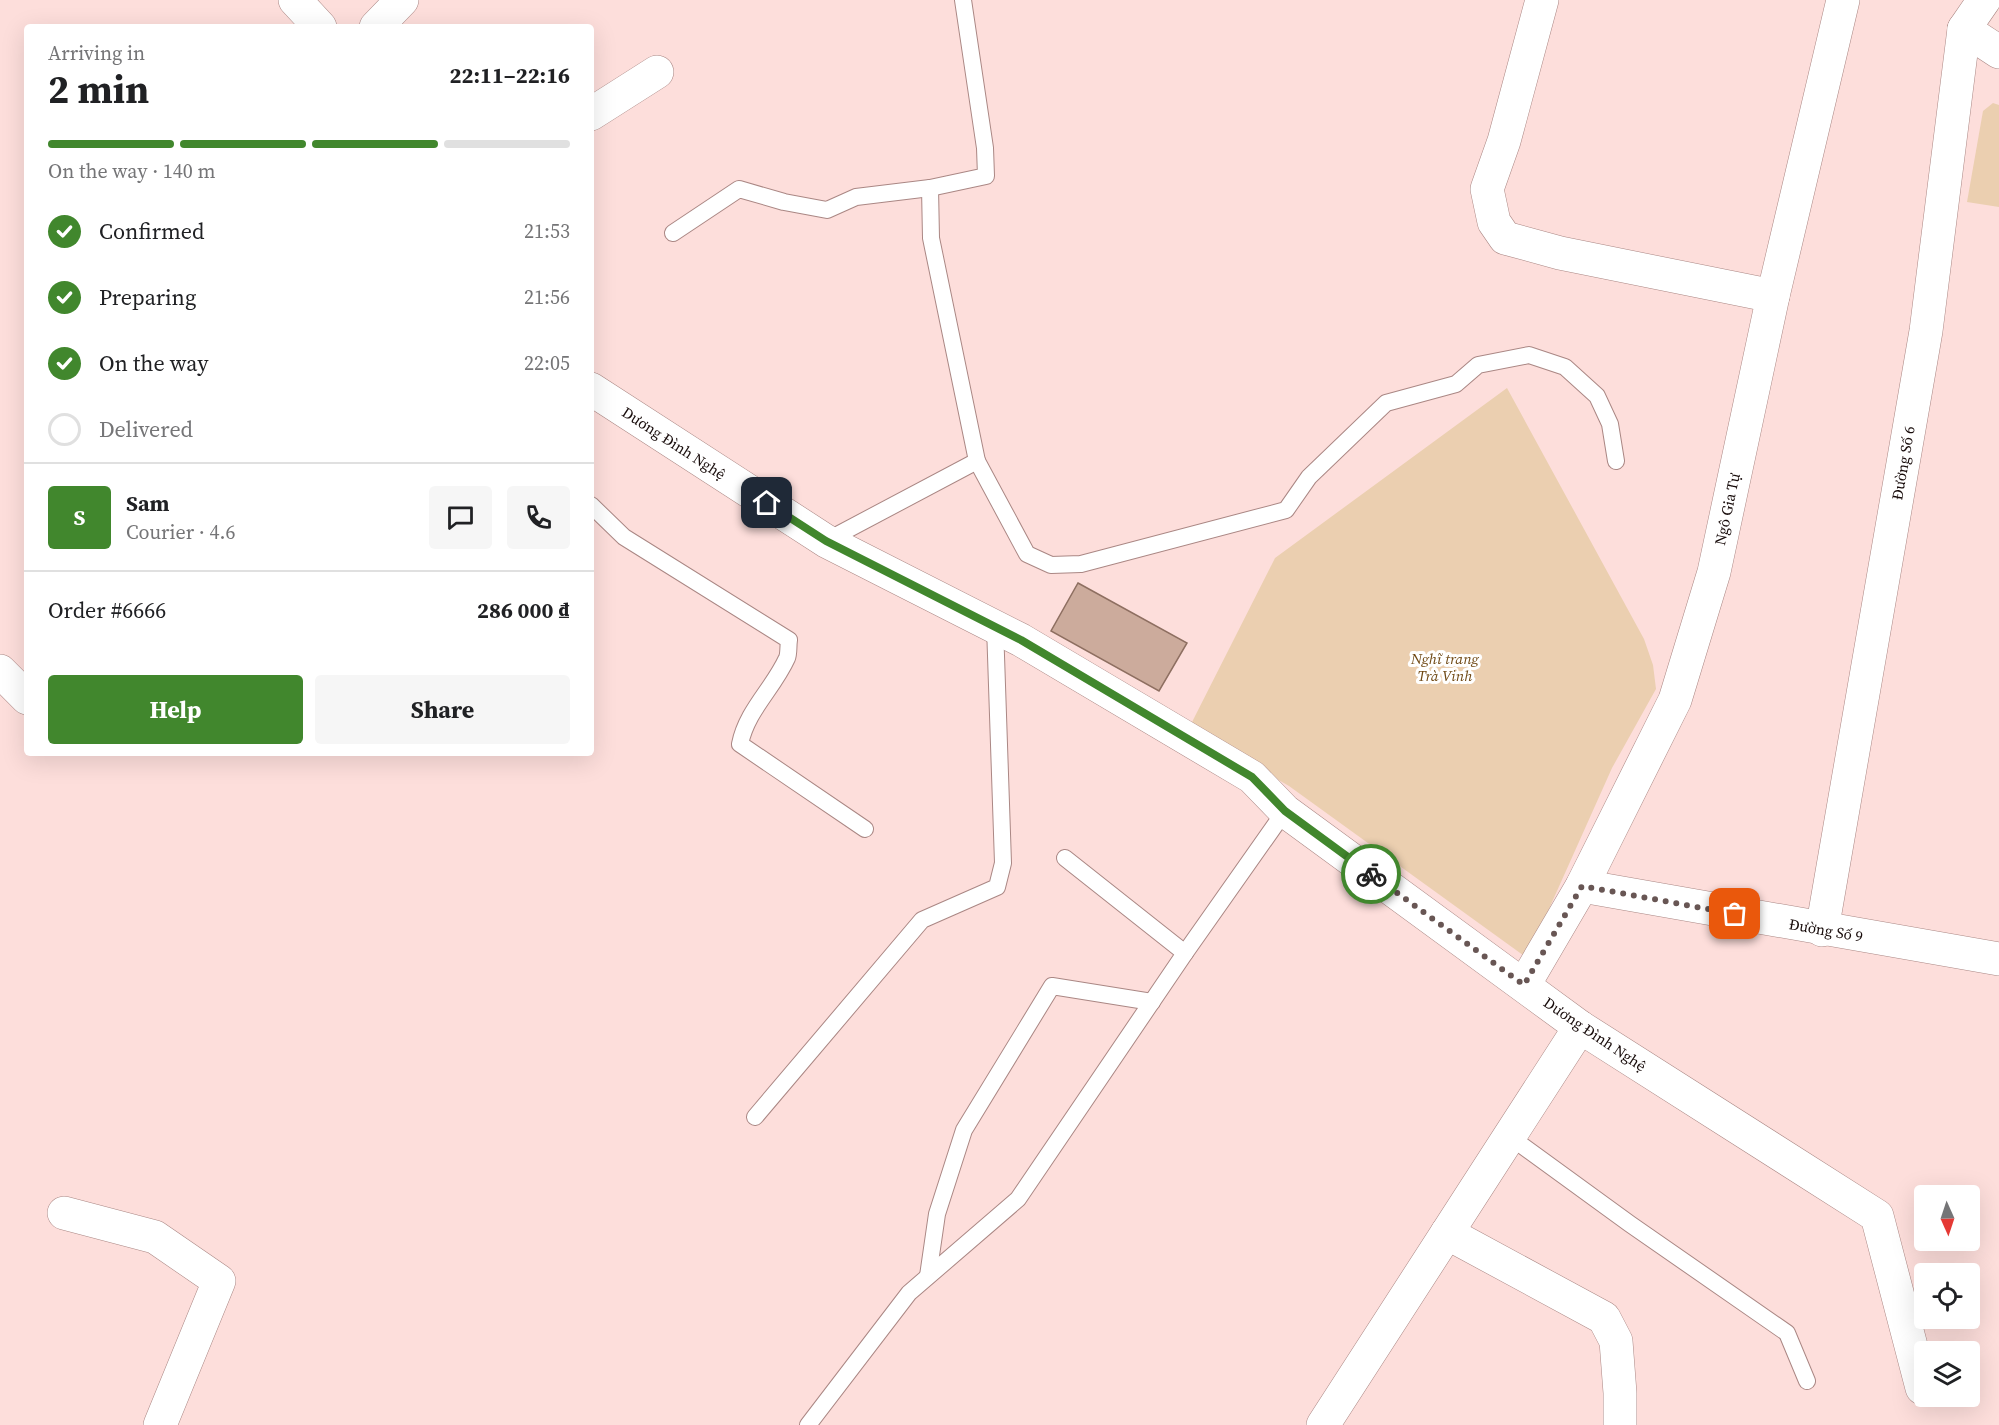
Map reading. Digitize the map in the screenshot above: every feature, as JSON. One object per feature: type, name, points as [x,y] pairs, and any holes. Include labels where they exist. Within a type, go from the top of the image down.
[{"type":"street","points":[[295,0],[317,24]]},
{"type":"street","points":[[379,24],[402,0]]},
{"type":"street","points":[[1542,0],[1504,141],[1487,189],[1494,222],[1505,238],[1560,254],[1773,296]]},
{"type":"street","name":"Ngô Gia Tự","points":[[1524,985],[1582,886],[1675,700],[1714,572],[1773,296],[1843,0]]},
{"type":"street","name":"Đường Số 6","points":[[1822,930],[1926,331],[1964,29],[1984,0]]},
{"type":"street","points":[[1964,29],[1999,52]]},
{"type":"street","points":[[594,112],[657,72]]},
{"type":"street","name":"Dương Đình Nghệ","points":[[594,391],[826,541],[995,626],[1252,777],[1285,811],[1580,1027],[1877,1216],[1914,1357]]},
{"type":"street","points":[[0,671],[24,695]]},
{"type":"street","name":"Đường Số 9","points":[[1582,886],[1822,930],[1999,959]]},
{"type":"street","points":[[1323,1425],[1580,1027]]},
{"type":"street","points":[[64,1213],[155,1237],[219,1281],[160,1425]]},
{"type":"street","points":[[1447,1233],[1604,1318],[1617,1341],[1620,1425]]},
{"type":"lane","points":[[673,233],[739,189],[784,202],[827,210],[856,197],[930,188],[986,176],[985,148],[963,0]]},
{"type":"lane","points":[[930,188],[931,238],[977,461],[1027,554],[1051,564],[1081,564],[1286,510],[1309,477],[1386,403],[1456,384],[1478,365],[1529,355],[1565,367],[1597,396],[1610,424],[1616,461]]},
{"type":"lane","points":[[826,541],[977,461]]},
{"type":"lane","points":[[594,508],[624,537],[789,640],[788,657],[754,706],[742,732],[740,744],[865,829]]},
{"type":"lane","points":[[755,1116],[922,920],[997,887],[1003,863],[995,626]]},
{"type":"lane","points":[[808,1425],[909,1293],[1018,1199],[1185,953],[1285,811]]},
{"type":"lane","points":[[1065,858],[1185,953]]},
{"type":"lane","points":[[928,1276],[937,1214],[963,1130],[1052,986],[1152,1002]]},
{"type":"lane","points":[[1509,1136],[1787,1334],[1807,1381]]},
{"type":"green space","points":[[1993,103],[1999,105],[1999,207],[1967,202],[1983,111]]},
{"type":"green space","name":"Nghĩ trang Trà Vinh","points":[[1507,388],[1644,639],[1653,665],[1656,689],[1612,768],[1527,958],[1289,786],[1189,728],[1275,558]]},
{"type":"building","points":[[1078,583],[1187,643],[1159,691],[1051,631]]},
{"type":"way so far","points":[[1371,874],[1524,985],[1582,886],[1735,914]]},
{"type":"route","points":[[767,503],[826,541],[1021,640],[1252,777],[1285,811],[1371,874]]}]
